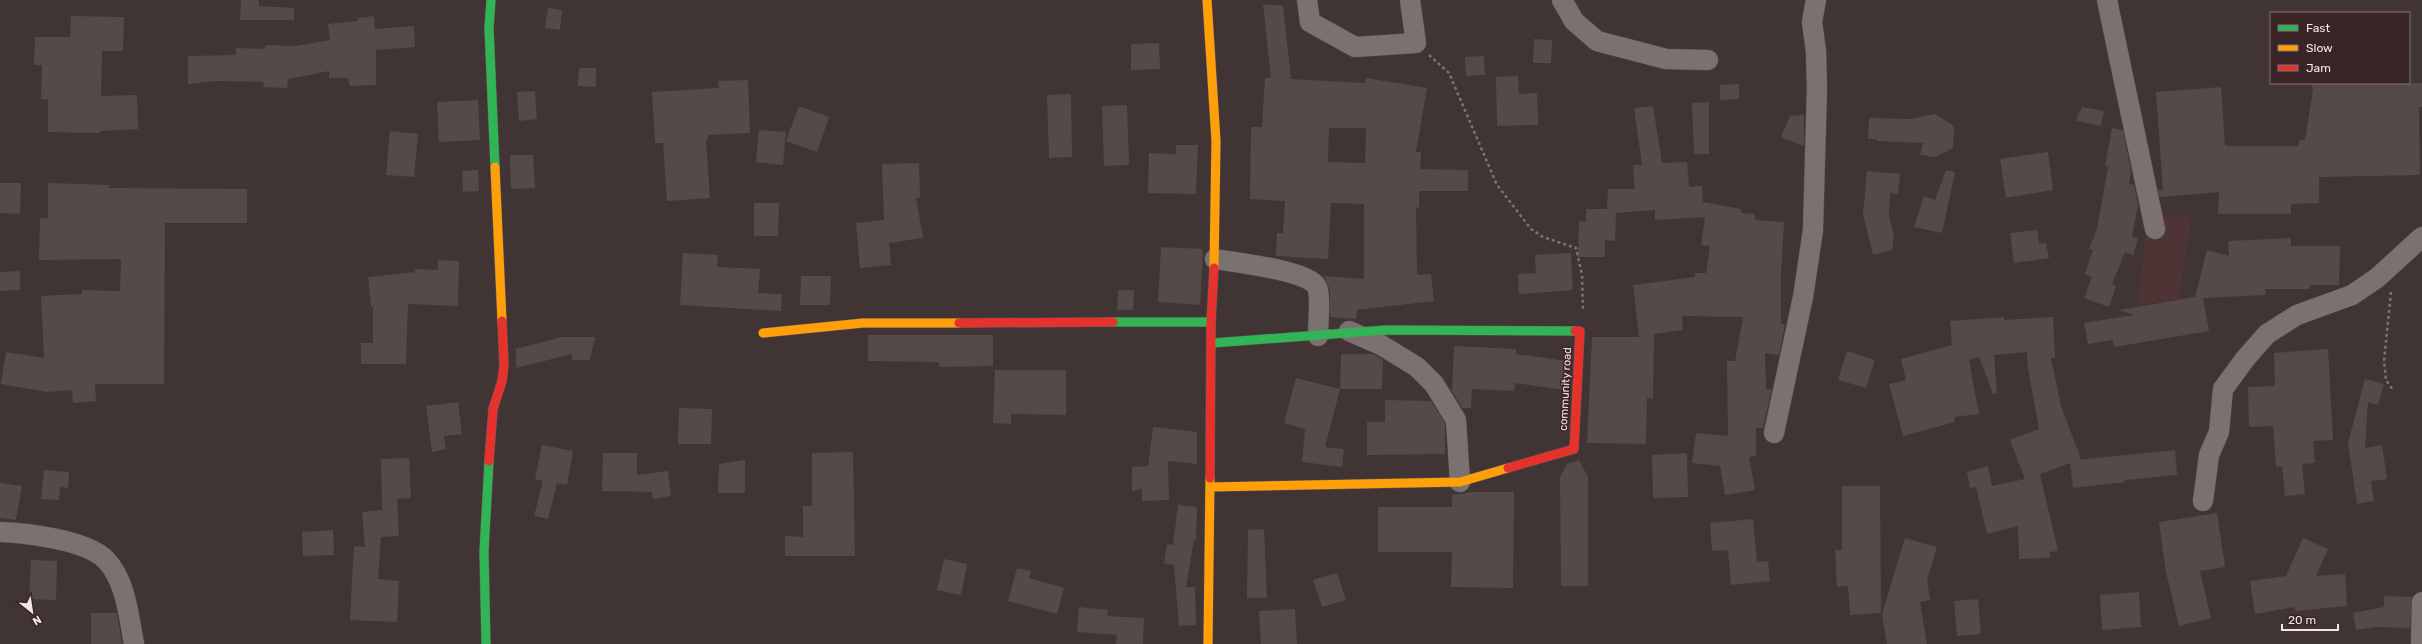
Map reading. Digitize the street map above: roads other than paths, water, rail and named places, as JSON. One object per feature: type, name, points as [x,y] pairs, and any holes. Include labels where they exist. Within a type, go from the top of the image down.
[{"type":"street","points":[[486,644],[484,551],[490,447],[493,409],[502,381],[504,365],[489,28],[491,0]]},
{"type":"street","points":[[1207,0],[1216,141],[1215,259],[1211,322],[1212,344],[1208,644]]},
{"type":"street","points":[[1308,0],[1310,22],[1354,47],[1416,43],[1410,0]]},
{"type":"street","points":[[1562,0],[1574,21],[1598,41],[1666,59],[1708,60]]},
{"type":"street","points":[[1774,433],[1803,298],[1813,230],[1817,88],[1816,51],[1812,22],[1816,0]]},
{"type":"street","points":[[2108,0],[2155,229]]},
{"type":"street","points":[[2203,501],[2209,454],[2219,432],[2223,389],[2245,359],[2267,334],[2297,315],[2352,295],[2377,278],[2422,237]]},
{"type":"street","points":[[1215,259],[1282,271],[1312,280],[1318,287],[1318,336]]},
{"type":"street","points":[[763,333],[864,323],[1211,322]]},
{"type":"street","points":[[1210,487],[1460,482],[1456,420],[1434,384],[1417,367],[1381,346],[1348,331],[1318,336],[1212,344]]},
{"type":"street","name":"community road","points":[[1348,331],[1580,331],[1574,449],[1460,482]]},
{"type":"street","points":[[0,532],[40,536],[86,548],[106,560],[118,577],[127,606],[134,644]]},
{"type":"street","points":[[2421,644],[2422,602]]}]
